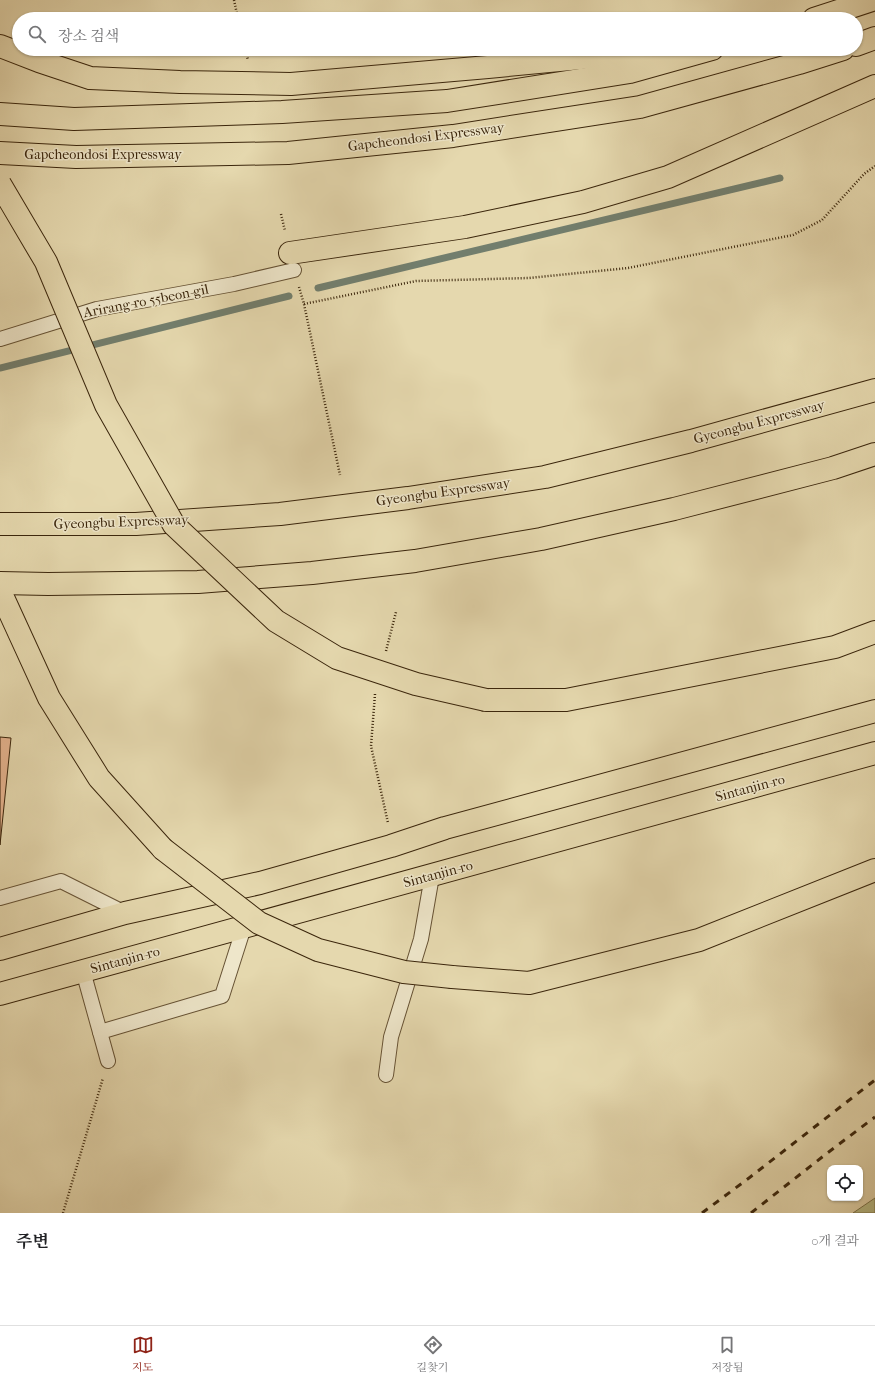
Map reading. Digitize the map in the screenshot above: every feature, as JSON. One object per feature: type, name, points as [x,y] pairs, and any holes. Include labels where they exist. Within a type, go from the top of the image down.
[{"type":"main road","points":[[835,12],[872,0]]},
{"type":"main road","points":[[863,42],[875,38]]},
{"type":"main road","points":[[0,46],[12,51]]},
{"type":"main road","points":[[26,56],[90,78],[180,82],[291,84],[602,56]]},
{"type":"main road","points":[[0,114],[74,119],[282,112],[447,101],[630,72],[687,56]]},
{"type":"main road","name":"Gapcheondosi Expressway","points":[[0,152],[76,157],[288,152],[453,136],[640,107],[799,64],[822,56]]},
{"type":"main road","points":[[292,261],[583,202],[668,177],[875,86]]},
{"type":"main road","points":[[0,184],[46,262],[106,405],[174,524],[276,620],[337,658],[416,684],[486,700],[566,700],[835,647],[875,632]]},
{"type":"main road","name":"Gyeongbu Expressway","points":[[0,524],[136,524],[280,514],[408,498],[545,477],[691,441],[875,390]]},
{"type":"main road","points":[[0,583],[48,584],[198,582],[312,573],[415,561],[541,539],[674,509],[833,468],[875,454]]},
{"type":"main road","points":[[0,591],[49,698],[99,778],[163,849],[259,923],[318,950],[404,972],[529,983],[699,940],[875,870]]},
{"type":"main road","points":[[0,949],[126,914],[260,883],[391,846],[445,828],[875,711]]},
{"type":"main road","name":"Sintanjin-ro","points":[[0,994],[875,753]]},
{"type":"lane","name":"Arirang-ro 55beon-gil","points":[[0,339],[97,309],[234,284],[292,261]]},
{"type":"lane","points":[[386,1075],[391,1037],[421,939],[432,876]]},
{"type":"lane","points":[[0,898],[60,881],[126,914]]},
{"type":"lane","points":[[100,1032],[222,996],[244,927]]},
{"type":"lane","points":[[83,971],[108,1061]]},
{"type":"path","points":[[234,0],[237,12]]},
{"type":"path","points":[[247,56],[249,62]]},
{"type":"path","points":[[304,304],[416,281],[529,278],[628,268],[792,235],[822,220],[864,174],[875,166]]},
{"type":"path","points":[[281,214],[304,304],[340,475]]},
{"type":"path","points":[[384,657],[396,612]]},
{"type":"path","points":[[375,694],[371,746],[385,807],[391,846]]},
{"type":"path","points":[[63,1213],[108,1061]]},
{"type":"green space","points":[[875,1198],[875,1213],[853,1213]]},
{"type":"building","points":[[0,737],[11,738],[0,845]]},
{"type":"waterway","points":[[318,288],[780,178]]},
{"type":"waterway","points":[[0,368],[289,296]]},
{"type":"railway","points":[[702,1213],[875,1080]]},
{"type":"railway","points":[[751,1213],[875,1117]]}]
